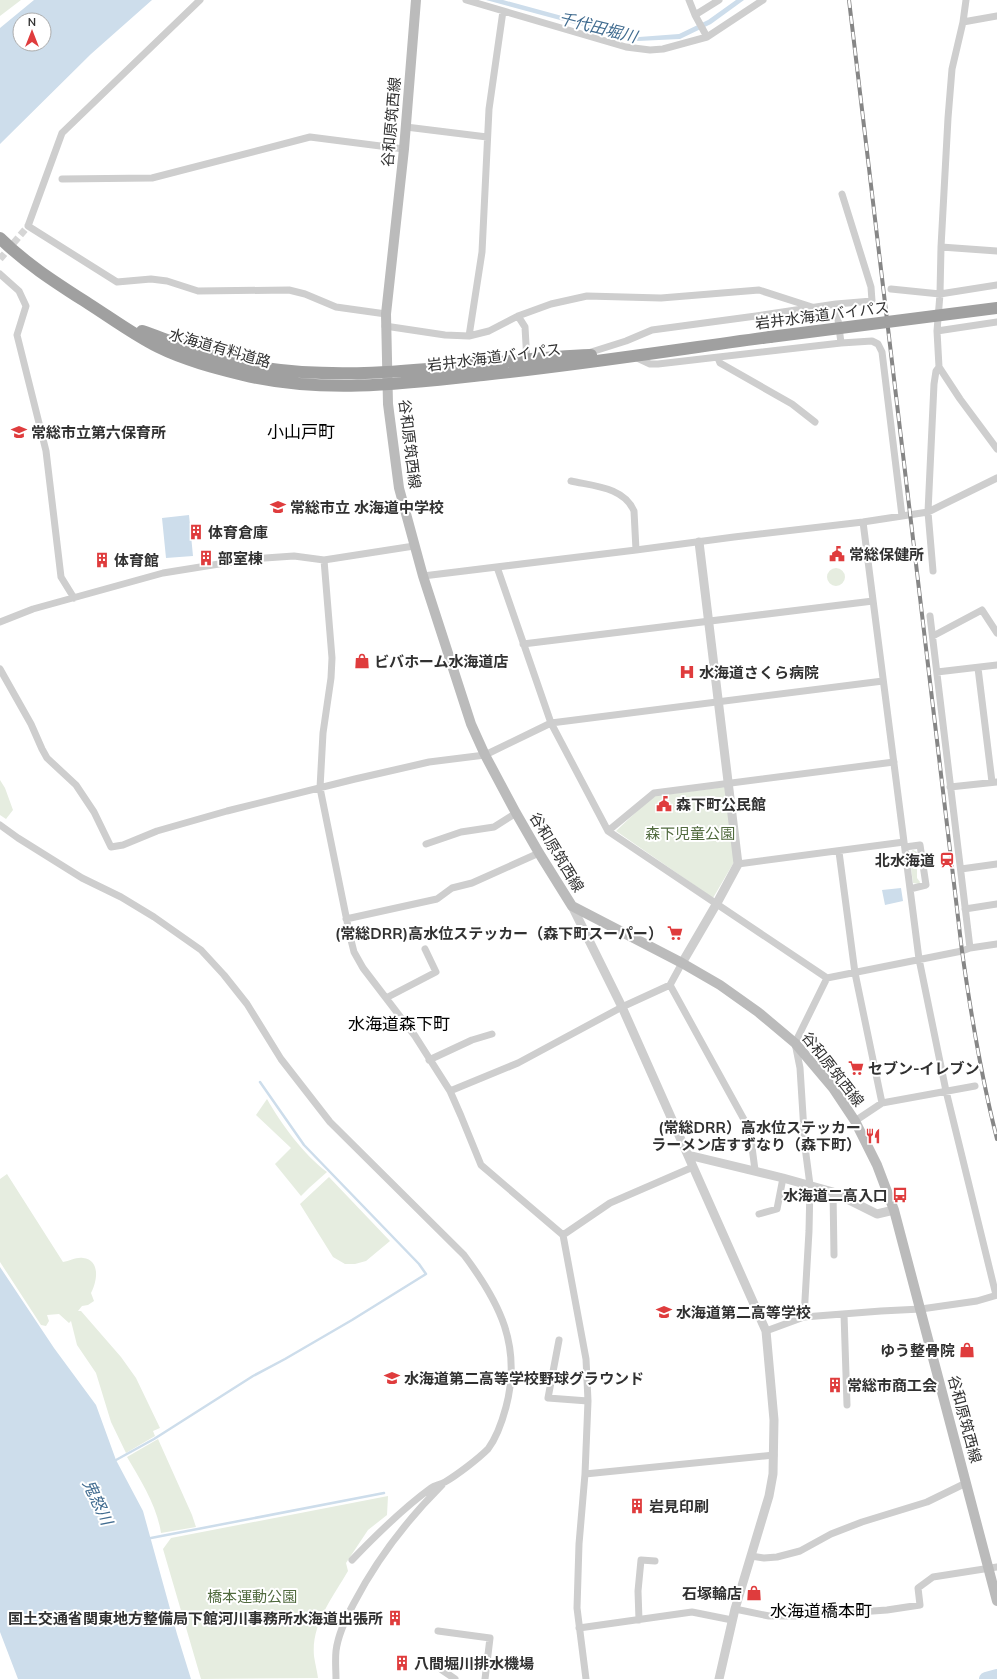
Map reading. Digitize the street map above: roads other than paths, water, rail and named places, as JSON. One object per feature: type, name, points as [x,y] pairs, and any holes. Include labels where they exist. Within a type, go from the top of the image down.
[{"type":"highway","name":"水海道有料道路","points":[[0,238],[25,260],[54,281],[122,325],[158,346],[192,360],[243,375],[299,384],[340,386],[388,379]]},
{"type":"highway","name":"岩井水海道バイパス","points":[[388,379],[527,364],[652,353],[997,308]]},
{"type":"highway","name":"岩井水海道バイパス","points":[[527,364],[573,356],[652,353]]},
{"type":"main road","name":"谷和原筑西線","points":[[416,0],[406,127],[385,326],[388,404],[398,481],[414,546],[471,724],[485,755],[516,813],[572,906],[682,963],[739,998],[778,1027],[795,1043],[833,1088],[855,1122],[877,1165],[894,1210],[966,1483],[993,1568],[997,1601]]},
{"type":"street","points":[[200,0],[62,133],[28,226],[117,282],[151,279],[167,281],[198,291],[289,290],[305,294],[336,307],[386,314]]},
{"type":"street","points":[[466,0],[626,47],[650,50],[663,50],[707,37],[763,0]]},
{"type":"street","points":[[689,0],[707,37]]},
{"type":"street","points":[[695,15],[719,0]]},
{"type":"street","points":[[966,0],[963,22],[952,69],[937,332],[939,366],[960,399],[997,449]]},
{"type":"street","points":[[469,336],[482,252],[489,109],[503,11]]},
{"type":"street","points":[[963,22],[997,16]]},
{"type":"street","points":[[406,127],[487,137]]},
{"type":"street","points":[[62,179],[152,178],[310,137],[404,148]]},
{"type":"street","points":[[573,356],[604,349],[652,330],[836,304],[872,301],[871,287],[842,194]]},
{"type":"street","points":[[941,248],[997,251]]},
{"type":"street","points":[[0,274],[19,291],[26,306],[17,335],[46,451],[61,577],[74,598]]},
{"type":"street","points":[[891,289],[940,294],[997,285]]},
{"type":"street","points":[[385,326],[444,335],[469,336],[489,331],[518,316],[550,304],[587,296],[661,298],[759,290],[815,308]]},
{"type":"street","points":[[836,304],[841,343]]},
{"type":"street","points":[[518,316],[525,327],[527,364]]},
{"type":"street","points":[[937,332],[997,322]]},
{"type":"street","points":[[631,355],[650,364],[658,364],[841,343],[872,341],[878,344],[882,352],[902,516]]},
{"type":"street","points":[[718,358],[720,363],[792,404],[814,422]]},
{"type":"street","points":[[933,570],[928,512],[934,384],[936,371],[939,366]]},
{"type":"street","points":[[423,576],[863,522],[928,512],[997,478]]},
{"type":"street","points":[[571,481],[617,492],[632,506],[634,512],[636,550]]},
{"type":"street","points":[[766,1331],[804,1317],[921,1309],[976,1301],[997,1295],[946,1091],[919,959],[863,522]]},
{"type":"street","points":[[450,1091],[518,1063],[622,1007],[670,985],[738,864],[698,542]]},
{"type":"street","points":[[0,622],[33,610],[163,573],[250,559],[288,556],[324,560],[414,546]]},
{"type":"street","points":[[324,560],[332,658],[332,678],[322,733],[320,788],[354,952],[363,968],[415,1036],[450,1091],[480,1165],[563,1235],[584,1343],[588,1401],[585,1474],[579,1544],[577,1608],[586,1679]]},
{"type":"street","points":[[497,567],[551,723],[608,831],[827,978],[962,951],[970,948],[997,944]]},
{"type":"street","points":[[523,644],[873,601]]},
{"type":"street","points":[[933,636],[982,610],[997,633]]},
{"type":"street","points":[[930,616],[970,948]]},
{"type":"street","points":[[937,672],[997,665]]},
{"type":"street","points":[[950,787],[994,782],[978,668]]},
{"type":"street","points":[[0,669],[31,724],[47,758],[76,784],[94,812],[110,847],[123,845],[157,831],[227,811],[320,788],[406,767],[485,755],[551,723],[883,681]]},
{"type":"street","points":[[608,831],[654,793],[894,762]]},
{"type":"street","points":[[426,844],[461,832],[494,827],[516,813]]},
{"type":"street","points":[[0,825],[82,878],[121,897],[154,917],[201,950],[224,975],[247,1004],[281,1059],[330,1122],[464,1256],[480,1277],[500,1315],[511,1349],[512,1374],[503,1421],[487,1449],[444,1483],[424,1504],[388,1547],[348,1615],[338,1643],[335,1658],[336,1679]]},
{"type":"street","points":[[738,864],[904,845],[920,845],[926,885],[910,889]]},
{"type":"street","points":[[839,852],[855,973],[882,1103]]},
{"type":"street","points":[[346,919],[436,899],[452,888],[472,883],[539,853]]},
{"type":"street","points":[[961,868],[997,864]]},
{"type":"street","points":[[965,908],[997,904]]},
{"type":"street","points":[[572,906],[622,1007],[766,1331],[773,1406],[774,1455],[769,1496],[735,1609],[719,1679]]},
{"type":"street","points":[[386,998],[436,972],[425,949]]},
{"type":"street","points":[[804,1317],[810,1185],[805,1147],[800,1068],[795,1043],[827,978]]},
{"type":"street","points":[[670,985],[747,1125],[750,1132],[754,1170]]},
{"type":"street","points":[[429,1060],[472,1040],[492,1034]]},
{"type":"street","points":[[855,1122],[882,1103],[975,1086]]},
{"type":"street","points":[[688,1155],[754,1170],[833,1192],[877,1214],[894,1210]]},
{"type":"street","points":[[563,1235],[610,1203],[693,1166]]},
{"type":"street","points":[[759,1214],[777,1209],[783,1178]]},
{"type":"street","points":[[833,1192],[834,1256]]},
{"type":"street","points":[[844,1314],[847,1405]]},
{"type":"street","points":[[559,1340],[548,1398],[588,1401]]},
{"type":"street","points":[[585,1474],[774,1455]]},
{"type":"street","points":[[352,1560],[379,1532],[421,1496],[433,1487],[444,1483]]},
{"type":"street","points":[[752,1556],[777,1557],[800,1551],[844,1529],[926,1502],[966,1483]]},
{"type":"street","points":[[639,1620],[638,1591],[642,1560],[655,1561]]},
{"type":"street","points":[[735,1609],[769,1616],[801,1616],[887,1610],[920,1605],[918,1588],[934,1577],[993,1568]]},
{"type":"street","points":[[579,1628],[692,1612],[732,1620]]},
{"type":"street","points":[[438,1631],[490,1638],[485,1679]]},
{"type":"street","points":[[442,1670],[455,1679]]},
{"type":"water","points":[[34,0],[152,0],[91,54],[0,144],[0,28],[12,18],[12,52],[52,52],[52,12],[19,12]]},
{"type":"water","name":"千代田堀川","points":[[486,0],[503,0],[639,37],[679,34],[708,20],[736,0],[744,0],[711,24],[680,39],[638,41]]},
{"type":"water","points":[[189,515],[193,556],[166,558],[162,518]]},
{"type":"water","points":[[901,888],[903,901],[885,905],[882,890]]},
{"type":"water","name":"鬼怒川","points":[[0,1267],[54,1348],[96,1405],[116,1460],[143,1511],[191,1679],[18,1679],[0,1632]]},
{"type":"waterway","points":[[116,1460],[154,1439],[253,1376],[352,1320],[426,1274],[419,1264],[304,1145],[260,1082]]},
{"type":"waterway","points":[[151,1538],[384,1493]]},
{"type":"waterway","points":[[986,1679],[997,1676]]},
{"type":"tunnel","points":[[0,259],[28,226]]},
{"type":"railway","points":[[849,0],[962,951],[977,1045],[997,1139]]},
{"type":"place","name":"常総市立第六保育所","points":[[19,432]]},
{"type":"place","name":"常総市立 水海道中学校","points":[[278,507]]},
{"type":"place","name":"体育倉庫","points":[[196,532]]},
{"type":"place","name":"常総保健所","points":[[837,554]]},
{"type":"place","name":"部室棟","points":[[206,558]]},
{"type":"place","name":"体育館","points":[[102,560]]},
{"type":"place","name":"ビバホーム水海道店","points":[[362,661]]},
{"type":"place","name":"水海道さくら病院","points":[[687,672]]},
{"type":"place","name":"森下町公民館","points":[[664,804]]},
{"type":"place","name":"北水海道","points":[[947,860]]},
{"type":"place","name":"(常総DRR)高水位ステッカー（森下町スーパー）","points":[[675,933]]},
{"type":"place","name":"セブン-イレブン","points":[[856,1068]]},
{"type":"place","name":"(常総DRR）高水位ステッカー ラーメン店すずなり（森下町）","points":[[873,1136]]},
{"type":"place","name":"水海道二高入口","points":[[900,1195]]},
{"type":"place","name":"水海道第二高等学校","points":[[664,1312]]},
{"type":"place","name":"ゆう整骨院","points":[[967,1350]]},
{"type":"place","name":"水海道第二高等学校野球グラウンド","points":[[392,1378]]},
{"type":"place","name":"常総市商工会","points":[[835,1385]]},
{"type":"place","name":"岩見印刷","points":[[637,1506]]},
{"type":"place","name":"石塚輪店","points":[[754,1593]]},
{"type":"place","name":"国土交通省関東地方整備局下館河川事務所水海道出張所","points":[[395,1618]]},
{"type":"place","name":"八間堀川排水機場","points":[[402,1663]]},
{"type":"district","name":"小山戸町","points":[[301,431]]},
{"type":"district","name":"水海道森下町","points":[[399,1023]]},
{"type":"district","name":"水海道橋本町","points":[[821,1610]]},
{"type":"park label","name":"森下児童公園","points":[[690,833]]},
{"type":"park label","name":"橋本運動公園","points":[[252,1596]]}]
